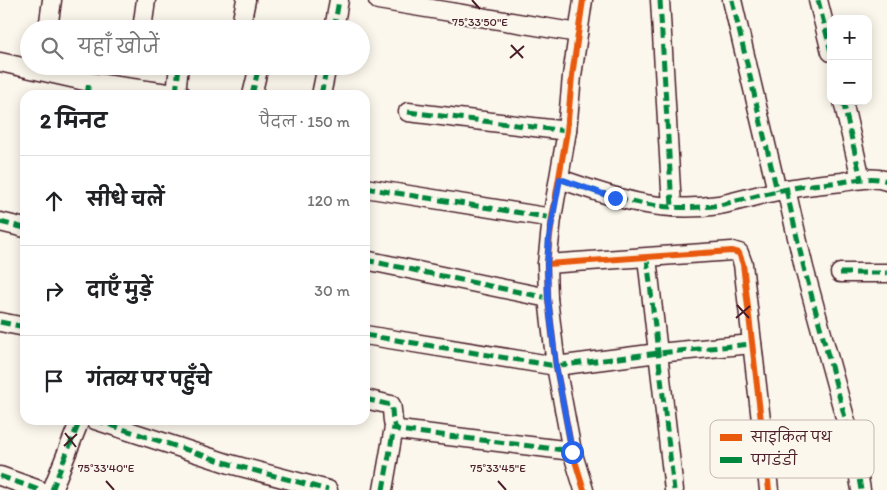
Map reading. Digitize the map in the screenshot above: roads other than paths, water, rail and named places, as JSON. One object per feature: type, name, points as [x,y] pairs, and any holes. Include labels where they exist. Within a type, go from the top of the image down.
[{"type":"street","points":[[49,20],[52,0]]},
{"type":"street","points":[[143,20],[146,0]]},
{"type":"street","points":[[242,20],[246,0]]},
{"type":"street","points":[[336,20],[339,0]]},
{"type":"street","points":[[378,0],[426,4],[578,33]]},
{"type":"street","points":[[583,0],[567,131],[552,218],[547,264],[548,298],[556,366],[572,452],[584,490]]},
{"type":"street","points":[[660,0],[672,207]]},
{"type":"street","points":[[732,0],[845,420]]},
{"type":"street","points":[[818,0],[827,36]]},
{"type":"street","points":[[0,62],[20,65]]},
{"type":"street","points":[[57,75],[88,88],[118,90]]},
{"type":"street","points":[[179,75],[179,90]]},
{"type":"street","points":[[253,90],[257,75]]},
{"type":"street","points":[[322,90],[325,75]]},
{"type":"street","points":[[844,105],[861,179]]},
{"type":"street","points":[[408,112],[567,131]]},
{"type":"street","points":[[560,179],[628,202],[672,207],[719,205],[782,190],[861,179],[887,181]]},
{"type":"street","points":[[370,189],[552,218]]},
{"type":"street","points":[[0,222],[20,227]]},
{"type":"street","points":[[547,264],[732,251],[739,253],[743,264],[761,420]]},
{"type":"street","points":[[647,258],[674,490]]},
{"type":"street","points":[[370,261],[548,298]]},
{"type":"street","points":[[840,273],[887,274]]},
{"type":"street","points":[[0,322],[20,326]]},
{"type":"street","points":[[370,336],[556,366],[658,353],[752,344]]},
{"type":"street","points":[[370,400],[391,405],[394,427],[383,490]]},
{"type":"street","points":[[52,490],[78,425]]},
{"type":"street","points":[[110,425],[230,464],[328,490]]},
{"type":"street","points":[[394,427],[399,430],[572,452]]},
{"type":"street","points":[[0,476],[39,490]]}]
